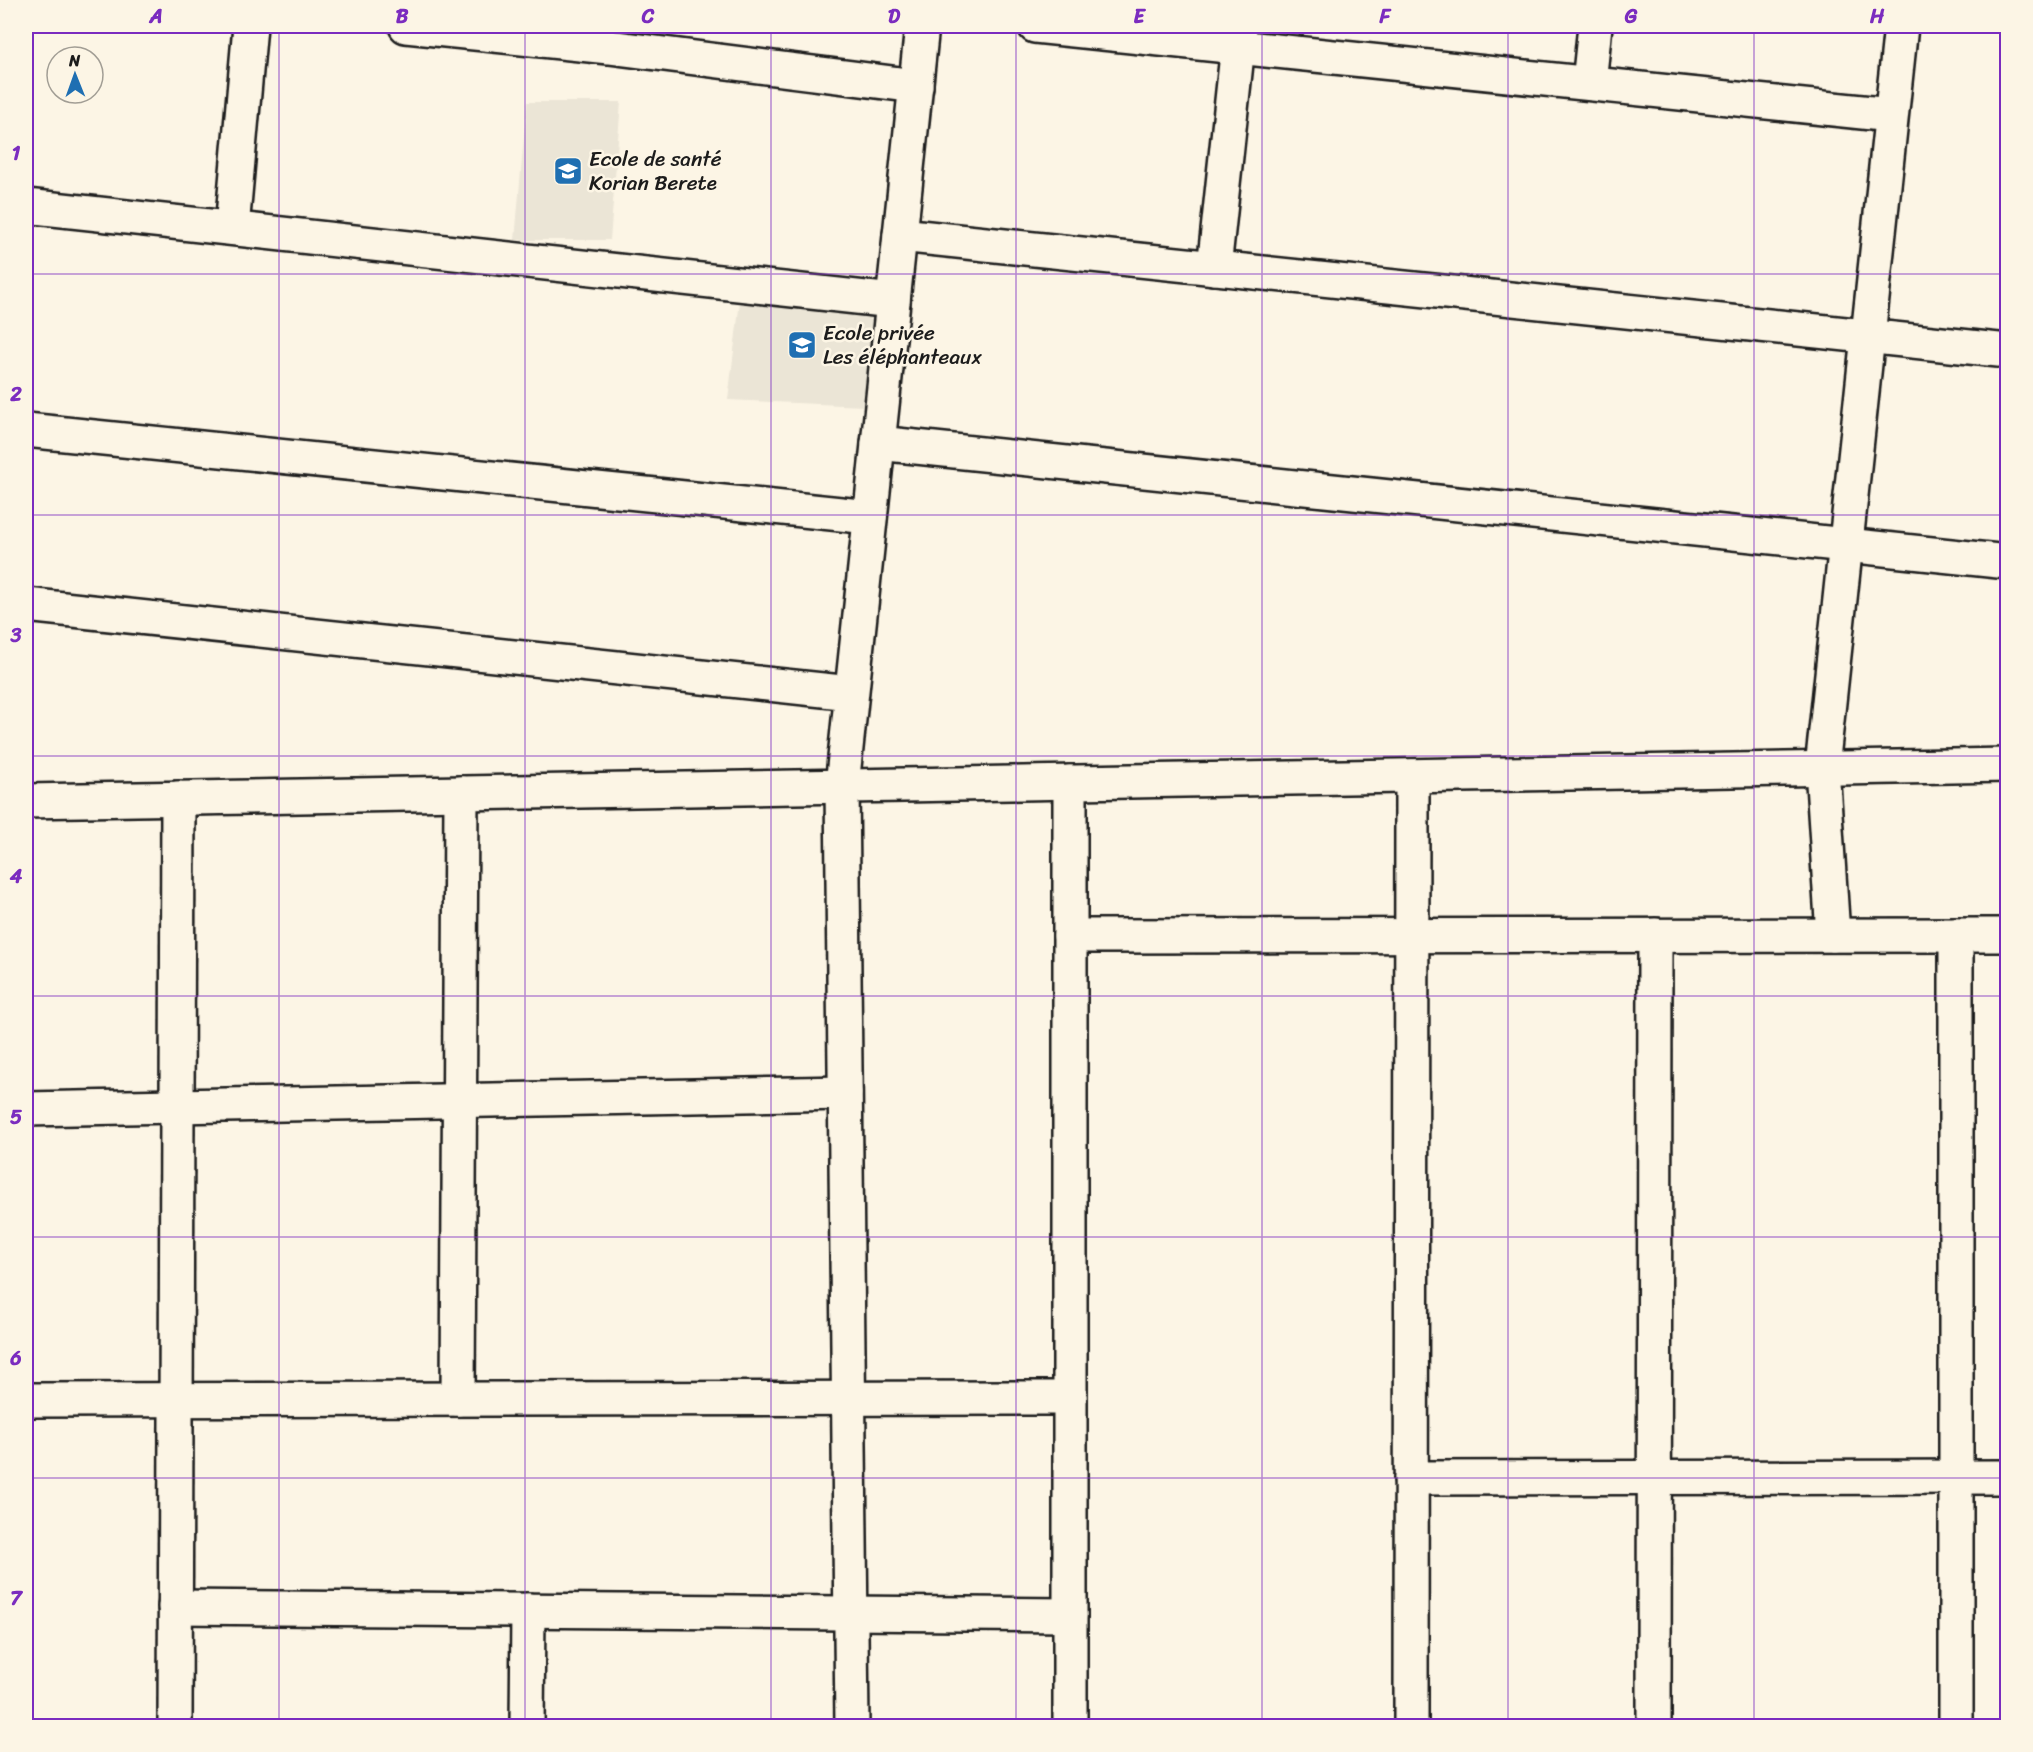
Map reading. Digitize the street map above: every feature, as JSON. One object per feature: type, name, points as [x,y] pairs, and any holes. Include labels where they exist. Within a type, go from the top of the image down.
[{"type":"street","points":[[232,228],[250,26]]},
{"type":"street","points":[[406,26],[610,36],[916,86]]},
{"type":"street","points":[[852,1726],[842,786],[922,26]]},
{"type":"street","points":[[1035,26],[1239,36],[1589,83],[1891,115]]},
{"type":"street","points":[[1589,83],[1595,26]]},
{"type":"street","points":[[1833,935],[1822,768],[1901,26]]},
{"type":"street","points":[[1214,268],[1239,36]]},
{"type":"street","points":[[26,206],[893,301]]},
{"type":"street","points":[[900,235],[2007,351]]},
{"type":"street","points":[[26,430],[870,517]]},
{"type":"street","points":[[878,443],[2007,562]]},
{"type":"street","points":[[26,605],[851,693]]},
{"type":"street","points":[[26,801],[2007,765]]},
{"type":"street","points":[[1411,1726],[1412,776]]},
{"type":"street","points":[[1070,782],[1070,1726]]},
{"type":"street","points":[[458,1399],[461,793]]},
{"type":"street","points":[[175,1726],[178,798]]},
{"type":"street","points":[[1654,1726],[1655,935]]},
{"type":"street","points":[[1956,935],[1956,1726]]},
{"type":"street","points":[[1070,936],[2007,935]]},
{"type":"street","points":[[26,1109],[845,1093]]},
{"type":"street","points":[[26,1400],[1070,1398]]},
{"type":"street","points":[[1412,1478],[2007,1477]]},
{"type":"street","points":[[175,1607],[1070,1615]]},
{"type":"street","points":[[527,1726],[528,1610]]},
{"type":"shaded area","name":"Ecole de santé Korian Berete","points":[[527,102],[621,102],[610,240],[515,240]]},
{"type":"shaded area","name":"Ecole privée Les éléphanteaux","points":[[742,284],[875,290],[864,406],[728,400]]},
{"type":"place","name":"Ecole de santé Korian Berete","points":[[568,171]]},
{"type":"place","name":"Ecole privée Les éléphanteaux","points":[[802,345]]}]
